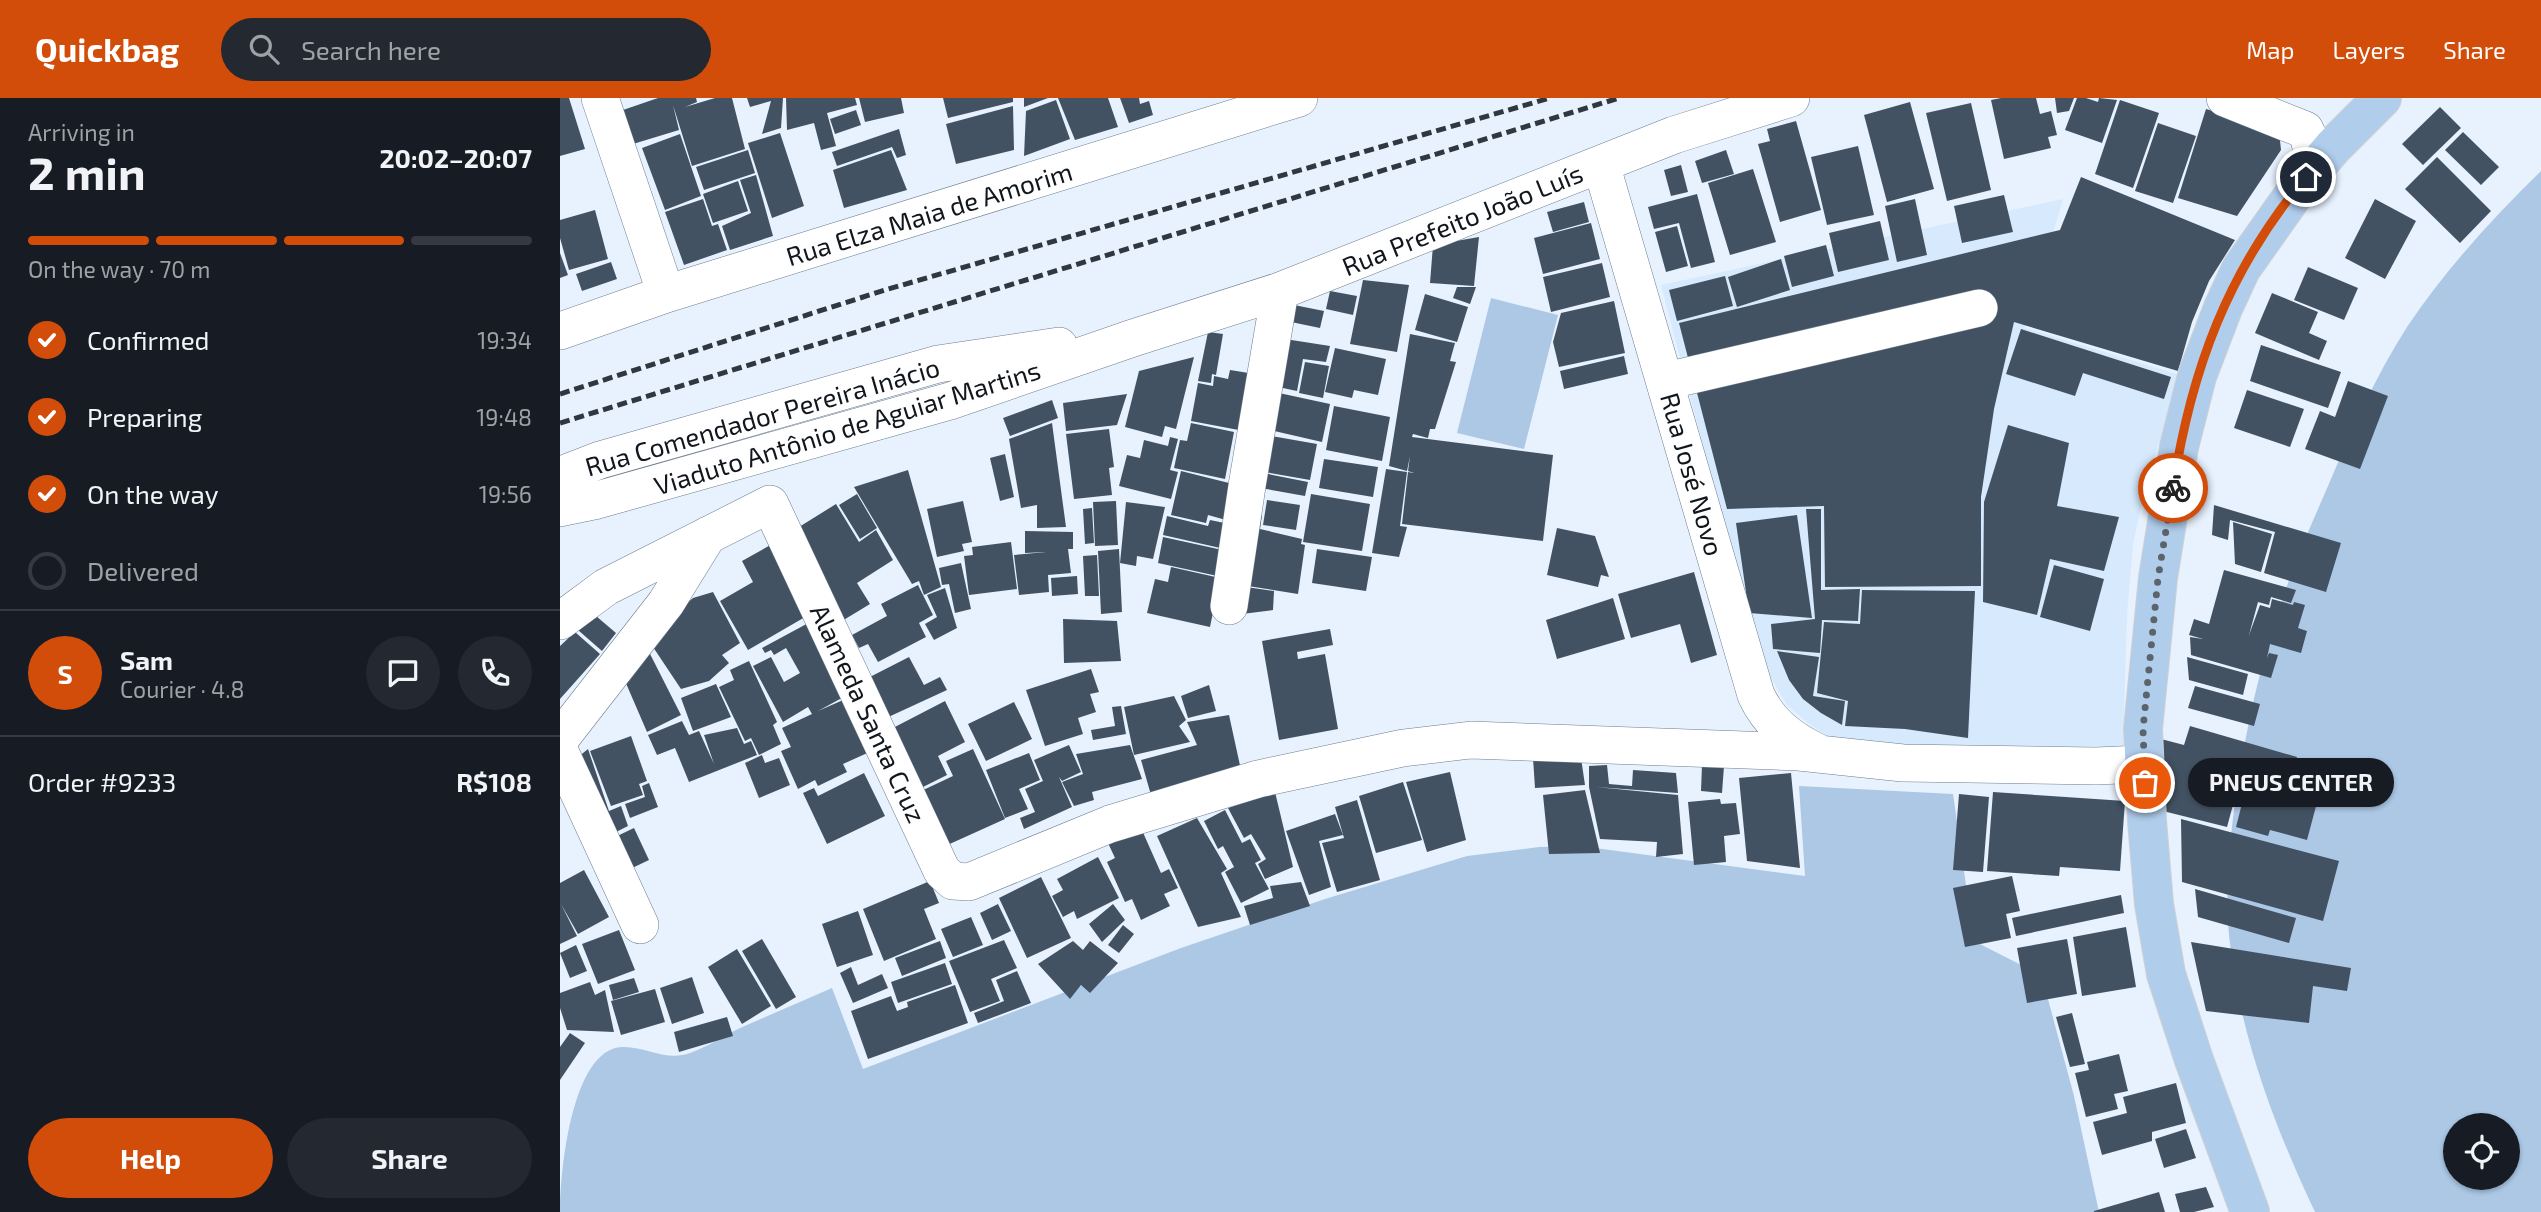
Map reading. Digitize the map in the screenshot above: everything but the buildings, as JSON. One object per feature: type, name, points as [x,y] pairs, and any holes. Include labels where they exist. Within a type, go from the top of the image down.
[{"type":"main road","points":[[2250,1212],[2194,1060],[2166,974],[2154,905],[2143,764],[2143,729],[2158,578],[2179,447],[2197,376],[2223,307],[2241,269],[2306,177],[2319,138],[2375,105]]},
{"type":"street","points":[[600,98],[666,294]]},
{"type":"street","name":"Rua Prefeito João Luís","points":[[1133,338],[1280,290],[1674,135],[1791,98]]},
{"type":"street","points":[[2225,98],[2319,138]]},
{"type":"street","name":"Rua Elza Maia de Amorim","points":[[560,331],[666,294],[1295,99]]},
{"type":"street","name":"Rua José Novo","points":[[1601,163],[1756,695],[1782,731],[1811,754],[1903,763],[2096,766],[2143,764]]},
{"type":"street","points":[[1229,606],[1280,290]]},
{"type":"street","points":[[1666,381],[1979,308]]},
{"type":"street","name":"Viaduto Antônio de Aguiar Martins","points":[[560,508],[950,401],[1133,338]]},
{"type":"street","name":"Rua Comendador Pereira Inácio","points":[[560,478],[600,460],[938,364],[1086,342],[1133,338]]},
{"type":"street","name":"Alameda Santa Cruz","points":[[708,535],[771,504],[942,871],[948,879],[958,883],[974,880],[1110,824],[1258,779],[1403,748],[1471,740],[1811,754]]},
{"type":"street","points":[[560,621],[606,587],[708,535]]},
{"type":"street","points":[[560,739],[666,603],[708,535]]},
{"type":"street","points":[[560,591],[582,592],[606,587]]},
{"type":"street","points":[[560,752],[640,925]]},
{"type":"shaded area","points":[[2541,171],[2541,1212],[2315,1212],[2285,1145],[2260,1077],[2234,971],[2229,935],[2228,885],[2239,774],[2273,627],[2297,560],[2346,445],[2374,385],[2407,327],[2437,285],[2487,226]]},
{"type":"shaded area","points":[[2063,199],[2025,328],[2180,375],[2146,485],[2133,544],[2127,614],[2123,747],[1854,745],[1829,737],[1787,705],[1758,656],[1661,285]]},
{"type":"shaded area","points":[[1491,298],[1558,315],[1524,449],[1457,433]]},
{"type":"shaded area","points":[[1799,786],[1953,794],[1974,941],[2033,971],[2045,988],[2074,1096],[2099,1212],[560,1212],[566,1144],[580,1090],[591,1068],[605,1053],[622,1047],[673,1056],[690,1053],[832,988],[863,1069],[1181,948],[1325,899],[1467,856],[1539,847],[1580,846],[1805,876]]},
{"type":"railway","points":[[560,394],[885,290],[1550,98]]},
{"type":"railway","points":[[560,423],[1619,98]]},
{"type":"way so far","points":[[2145,783],[2143,729],[2158,578],[2173,488]]},
{"type":"place","name":"PNEUS CENTER","points":[[2145,783]]},
{"type":"route","points":[[2173,488],[2179,447],[2197,376],[2223,307],[2241,269],[2306,177]]}]
